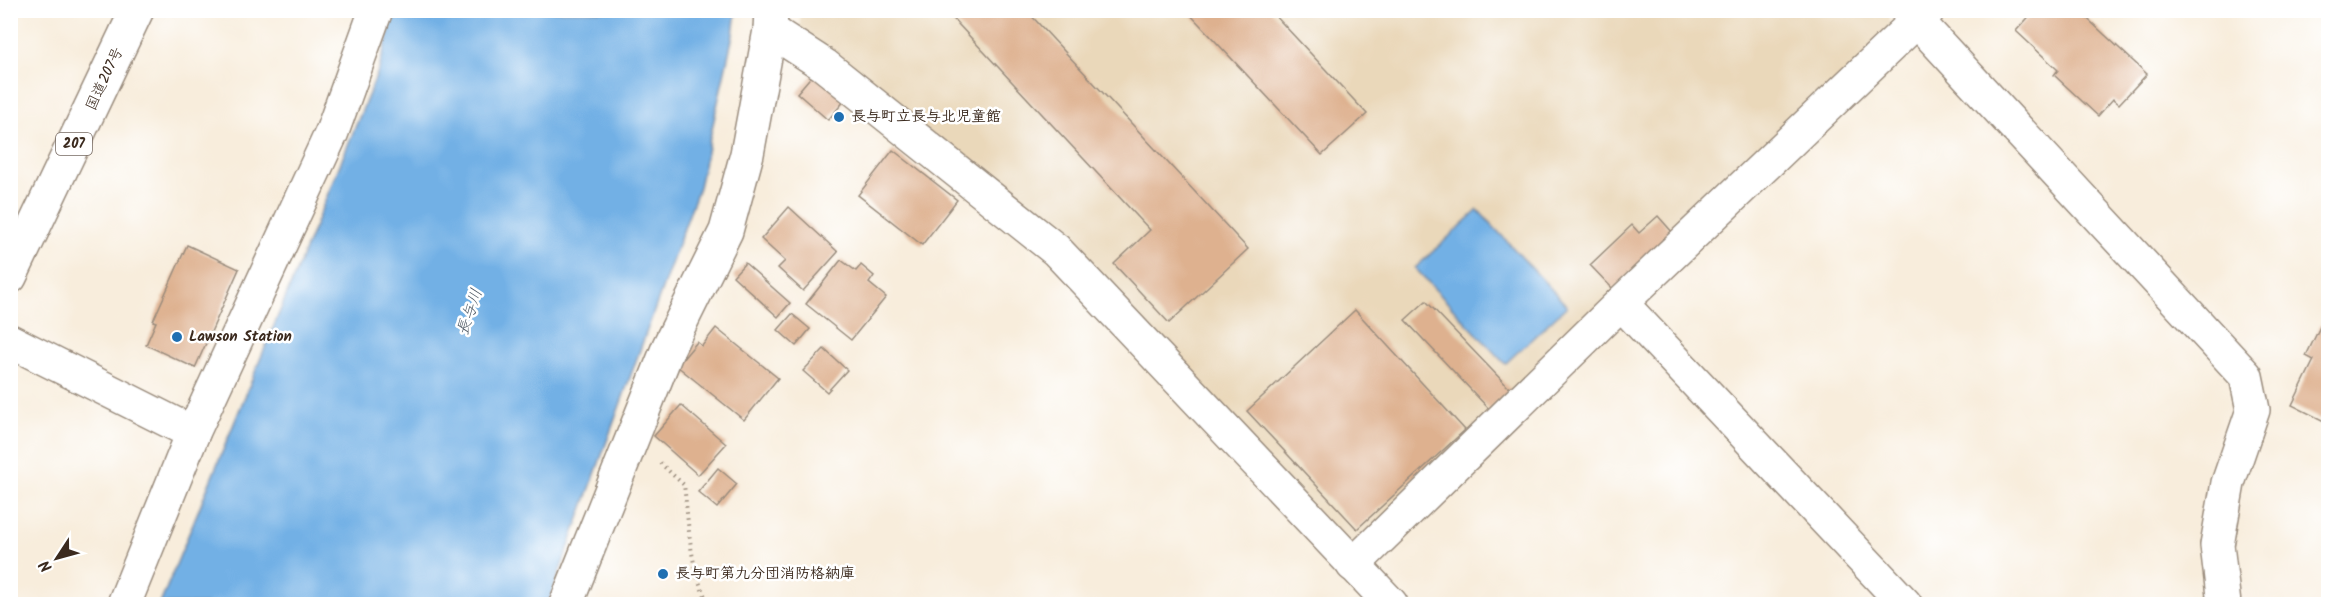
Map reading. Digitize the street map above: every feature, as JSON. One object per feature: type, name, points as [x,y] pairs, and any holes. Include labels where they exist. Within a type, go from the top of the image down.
[{"type":"main road","name":"国道207号","points":[[10,277],[137,10]]},
{"type":"main road","points":[[124,604],[193,433],[332,132],[376,10]]},
{"type":"main road","points":[[1353,565],[1917,14],[2246,376],[2253,410],[2228,483],[2217,545],[2224,604]]},
{"type":"main road","points":[[566,604],[669,346],[726,231],[747,154],[770,20]]},
{"type":"main road","points":[[770,20],[1056,250],[1391,604]]},
{"type":"main road","points":[[1621,303],[1905,604]]},
{"type":"main road","points":[[10,341],[193,433]]},
{"type":"path","points":[[632,437],[684,485],[694,562],[702,593],[709,604]]},
{"type":"shaded area","points":[[1888,10],[1892,35],[1355,554],[1070,253],[800,37],[800,11]]},
{"type":"water","name":"長与川","points":[[394,11],[736,11],[733,35],[699,187],[548,604],[160,604],[379,69]]},
{"type":"water","points":[[1478,210],[1567,306],[1505,364],[1415,268]]},
{"type":"building","points":[[945,10],[1026,10],[1248,249],[1169,323],[1114,264],[1150,230]]},
{"type":"building","points":[[1186,10],[1270,10],[1367,114],[1322,155]]},
{"type":"building","points":[[2035,10],[2078,10],[2147,74],[2119,104],[2113,99],[2098,116],[2054,75],[2058,70],[2016,31]]},
{"type":"building","points":[[814,73],[846,99],[828,120],[797,93]]},
{"type":"building","points":[[893,150],[957,200],[922,245],[858,195]]},
{"type":"building","points":[[789,207],[838,252],[803,291],[778,268],[785,261],[761,239]]},
{"type":"building","points":[[1658,216],[1673,233],[1613,289],[1590,265],[1632,225],[1639,233]]},
{"type":"building","points":[[187,245],[239,269],[195,368],[146,345],[156,322],[153,321]]},
{"type":"building","points":[[841,260],[856,271],[861,265],[874,276],[869,283],[886,297],[851,340],[806,304]]},
{"type":"building","points":[[745,263],[790,303],[778,317],[733,276]]},
{"type":"building","points":[[1426,301],[1511,390],[1490,410],[1405,320]]},
{"type":"building","points":[[1355,310],[1465,430],[1357,529],[1247,411]]},
{"type":"building","points":[[2328,310],[2328,423],[2292,405],[2314,360],[2306,356]]},
{"type":"building","points":[[792,314],[810,329],[796,346],[778,330]]},
{"type":"building","points":[[716,328],[778,378],[744,420],[677,366],[697,342],[702,346]]},
{"type":"building","points":[[824,349],[847,370],[827,392],[803,371]]},
{"type":"building","points":[[681,405],[726,444],[698,475],[654,436]]},
{"type":"building","points":[[718,468],[737,484],[717,508],[698,492]]},
{"type":"place","name":"長与町立長与北児童館","points":[[839,117]]},
{"type":"place","name":"Lawson Station","points":[[177,337]]},
{"type":"place","name":"長与町第九分団消防格納庫","points":[[663,574]]}]
